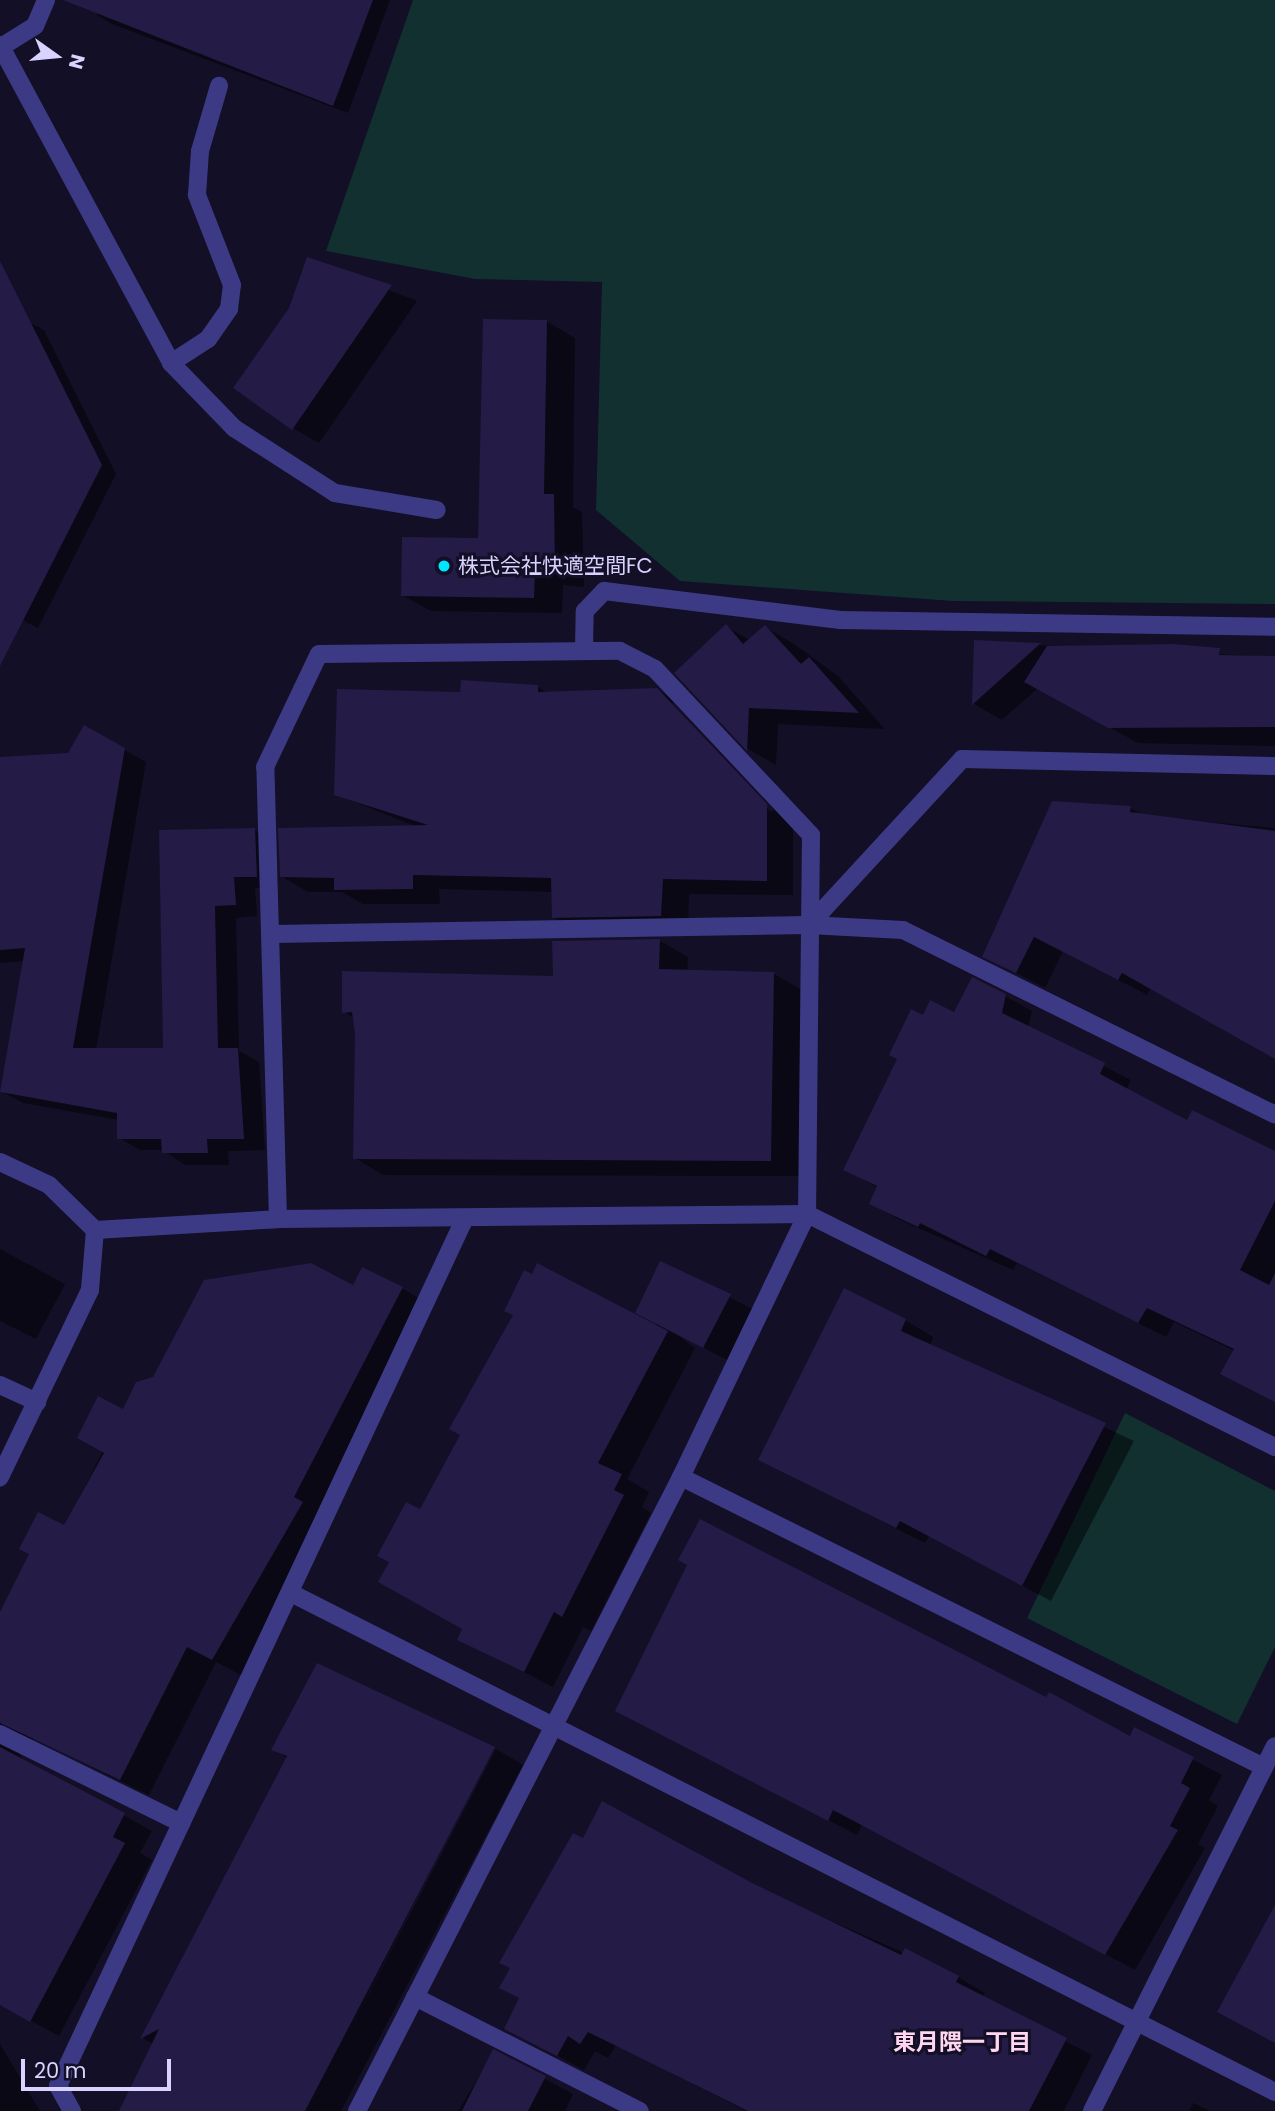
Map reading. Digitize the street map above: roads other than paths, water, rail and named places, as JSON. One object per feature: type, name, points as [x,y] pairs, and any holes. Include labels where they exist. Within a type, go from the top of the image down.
[{"type":"street","points":[[46,0],[36,26],[1,46],[171,363],[234,428],[335,493],[437,510]]},
{"type":"street","points":[[171,363],[208,339],[229,309],[232,285],[197,195],[200,151],[219,86]]},
{"type":"street","points":[[584,650],[585,611],[604,591],[840,620],[1275,627]]},
{"type":"street","points":[[278,1219],[272,934],[265,767],[319,654],[620,651],[655,669],[811,835],[807,1214],[681,1477],[357,2111]]},
{"type":"street","points":[[809,925],[962,759],[1275,766]]},
{"type":"street","points":[[272,934],[809,925],[903,930],[1275,1115]]},
{"type":"street","points":[[0,1163],[49,1185],[95,1230],[278,1219],[807,1214],[1275,1447]]},
{"type":"street","points":[[72,2111],[58,2086],[293,1594],[465,1218]]},
{"type":"street","points":[[0,1477],[90,1290],[95,1230]]},
{"type":"street","points":[[0,1385],[37,1402]]},
{"type":"street","points":[[681,1477],[1264,1767]]},
{"type":"street","points":[[293,1594],[1275,2092]]},
{"type":"street","points":[[0,1734],[181,1824]]},
{"type":"street","points":[[1091,2111],[1275,1746]]},
{"type":"street","points":[[415,1997],[640,2111]]},
{"type":"place","name":"株式会社快適空間FC","points":[[444,566]]},
{"type":"district","name":"東月隈一丁目","points":[[962,2042]]}]
